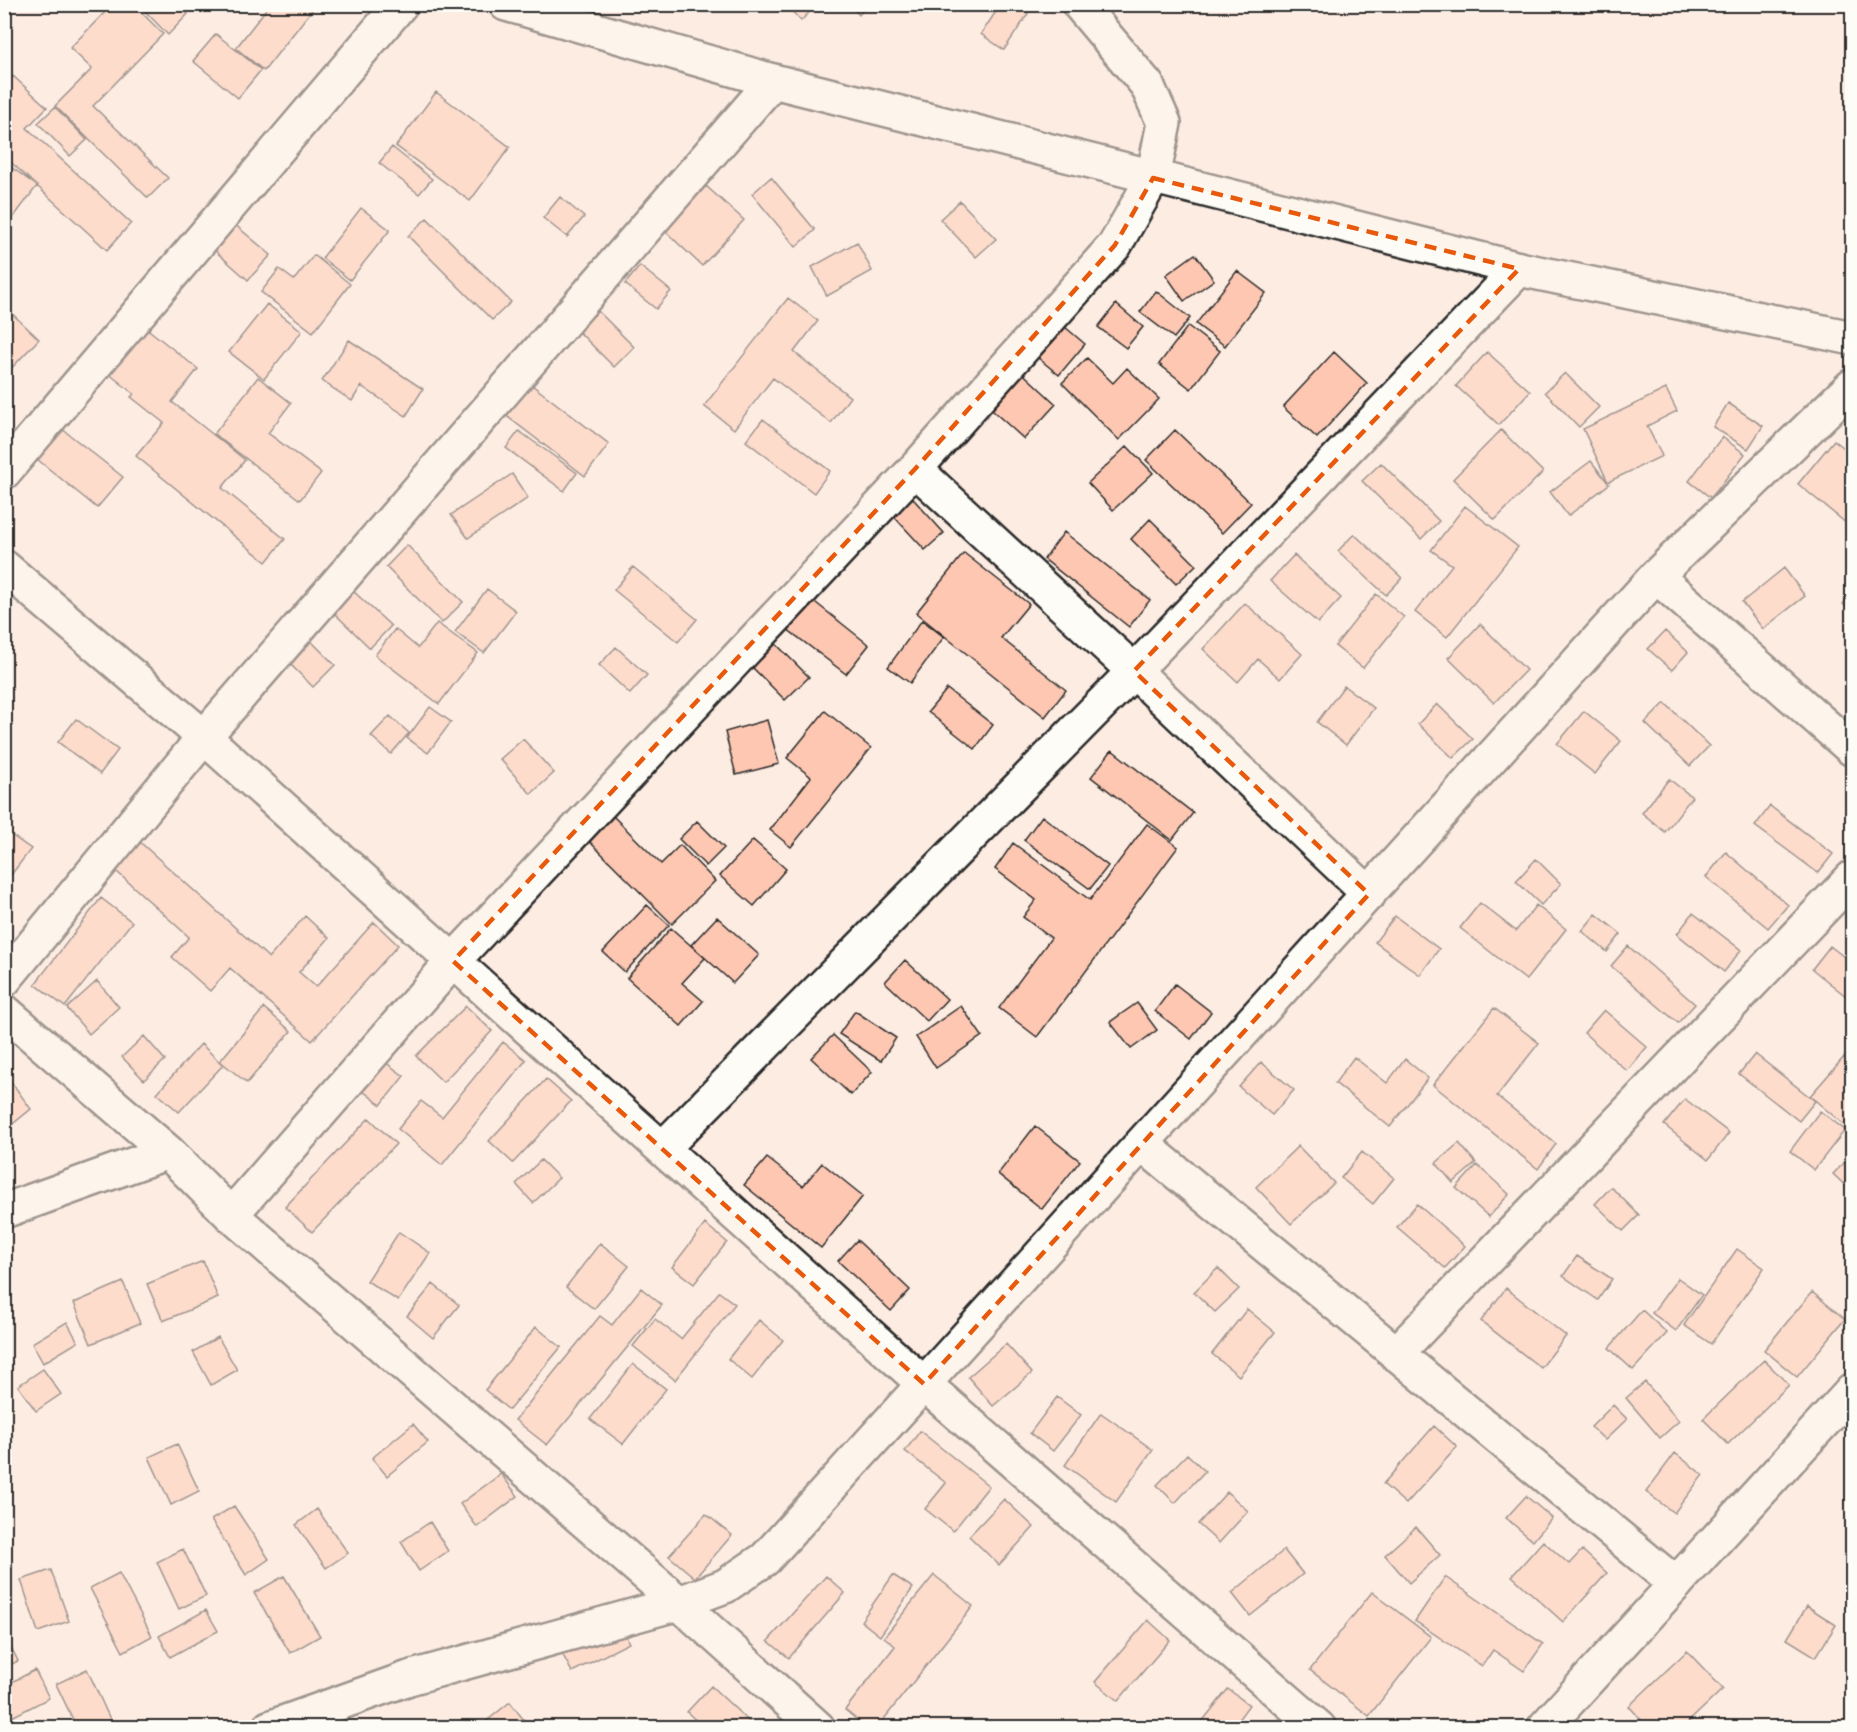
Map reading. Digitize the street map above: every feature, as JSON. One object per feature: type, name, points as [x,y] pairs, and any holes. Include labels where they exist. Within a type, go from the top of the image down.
[{"type":"street","points":[[4,472],[401,4]]},
{"type":"street","points":[[506,4],[773,81],[1519,269],[1852,338]]},
{"type":"street","points":[[231,1215],[453,962],[915,470],[1115,245],[1153,178],[1164,123],[1146,85],[1079,4]]},
{"type":"street","points":[[4,980],[204,737],[773,81]]},
{"type":"street","points":[[663,1148],[1134,671],[1519,269]]},
{"type":"street","points":[[269,1728],[409,1678],[679,1603],[725,1586],[765,1559],[1656,576],[1852,386]]},
{"type":"street","points":[[915,470],[1134,671],[1369,894]]},
{"type":"street","points":[[4,567],[204,737],[924,1384],[1319,1728]]},
{"type":"street","points":[[1656,576],[1852,749]]},
{"type":"street","points":[[1396,1354],[1852,878]]},
{"type":"street","points":[[4,1011],[168,1152],[231,1215],[679,1603],[818,1728]]},
{"type":"street","points":[[1142,1144],[1676,1584]]},
{"type":"street","points":[[4,1211],[168,1152]]},
{"type":"street","points":[[1544,1728],[1852,1391]]},
{"type":"highlighted area","points":[[1153,178],[1519,269],[1134,671],[1369,894],[924,1384],[453,961],[915,469],[1115,245]]},
{"type":"building","points":[[101,4],[133,4],[163,34],[93,106],[168,178],[148,198],[55,106],[92,69],[70,48],[107,10]]},
{"type":"building","points":[[151,4],[178,4],[188,14],[168,35],[145,11]]},
{"type":"building","points":[[270,4],[305,4],[312,10],[264,71],[236,48]]},
{"type":"building","points":[[785,4],[817,4],[801,21]]},
{"type":"building","points":[[848,4],[868,4],[859,15]]},
{"type":"building","points":[[1001,4],[1015,4],[1028,14],[1004,50],[981,34]]},
{"type":"building","points":[[216,34],[261,70],[238,98],[193,61]]},
{"type":"building","points":[[13,76],[47,107],[27,128],[131,223],[107,250],[4,156],[4,86]]},
{"type":"building","points":[[436,92],[510,147],[470,201],[396,146]]},
{"type":"building","points":[[55,107],[87,140],[70,156],[38,123]]},
{"type":"building","points":[[392,147],[432,179],[419,194],[379,163]]},
{"type":"building","points":[[4,162],[37,186],[4,230]]},
{"type":"building","points":[[771,177],[815,230],[796,247],[752,194]]},
{"type":"building","points":[[706,186],[744,220],[702,266],[665,231]]},
{"type":"building","points":[[560,197],[584,217],[567,237],[543,218]]},
{"type":"building","points":[[960,201],[996,239],[976,257],[940,219]]},
{"type":"building","points":[[361,208],[390,230],[350,280],[322,258]]},
{"type":"building","points":[[227,218],[271,255],[248,280],[206,243]]},
{"type":"building","points":[[427,218],[511,302],[492,320],[408,236]]},
{"type":"building","points":[[857,242],[872,271],[827,296],[812,267]]},
{"type":"building","points":[[1195,254],[1214,280],[1184,301],[1166,275]]},
{"type":"building","points":[[314,255],[350,284],[313,332],[261,292],[279,269],[294,280]]},
{"type":"building","points":[[640,266],[671,291],[656,309],[625,284]]},
{"type":"building","points":[[1237,271],[1266,293],[1225,346],[1196,324]]},
{"type":"building","points":[[1156,291],[1190,318],[1174,338],[1140,312]]},
{"type":"building","points":[[788,298],[818,321],[794,352],[850,397],[831,423],[773,378],[734,429],[704,406]]},
{"type":"building","points":[[267,304],[302,331],[264,379],[229,352]]},
{"type":"building","points":[[1116,304],[1143,327],[1126,348],[1098,327]]},
{"type":"building","points":[[4,306],[39,339],[4,376]]},
{"type":"building","points":[[598,311],[634,347],[614,367],[578,331]]},
{"type":"building","points":[[1058,321],[1085,344],[1059,375],[1032,353]]},
{"type":"building","points":[[1188,326],[1220,351],[1191,389],[1159,364]]},
{"type":"building","points":[[145,327],[198,369],[172,402],[245,460],[222,488],[285,539],[266,562],[136,456],[164,423],[131,397],[134,394],[108,373]]},
{"type":"building","points":[[349,340],[423,389],[406,416],[361,386],[352,401],[322,381]]},
{"type":"building","points":[[1334,352],[1367,383],[1317,438],[1283,407]]},
{"type":"building","points":[[1487,352],[1530,391],[1499,425],[1456,386]]},
{"type":"building","points":[[1087,358],[1113,383],[1127,368],[1159,399],[1119,440],[1062,383]]},
{"type":"building","points":[[1016,367],[1056,404],[1024,439],[983,402]]},
{"type":"building","points":[[1565,373],[1599,407],[1579,427],[1545,392]]},
{"type":"building","points":[[258,377],[291,403],[268,433],[321,473],[300,500],[214,434]]},
{"type":"building","points":[[528,382],[609,444],[585,476],[504,414]]},
{"type":"building","points":[[1666,389],[1677,411],[1647,426],[1662,456],[1608,482],[1583,429]]},
{"type":"building","points":[[1728,403],[1763,426],[1748,449],[1713,427]]},
{"type":"building","points":[[763,419],[830,471],[814,493],[746,441]]},
{"type":"building","points":[[52,421],[123,477],[97,508],[27,451]]},
{"type":"building","points":[[1175,430],[1251,503],[1222,533],[1146,460]]},
{"type":"building","points":[[1501,430],[1543,472],[1495,520],[1453,479]]},
{"type":"building","points":[[519,431],[577,473],[564,491],[506,448]]},
{"type":"building","points":[[1722,437],[1745,454],[1711,498],[1689,481]]},
{"type":"building","points":[[1834,440],[1852,454],[1852,528],[1798,484]]},
{"type":"building","points":[[1127,446],[1153,473],[1113,510],[1088,483]]},
{"type":"building","points":[[1591,461],[1609,484],[1568,516],[1550,492]]},
{"type":"building","points":[[1381,463],[1439,521],[1421,539],[1362,481]]},
{"type":"building","points":[[512,474],[528,498],[468,538],[451,515]]},
{"type":"building","points":[[906,491],[944,533],[925,550],[887,509]]},
{"type":"building","points":[[1465,506],[1518,547],[1447,637],[1415,612],[1452,565],[1431,550]]},
{"type":"building","points":[[1150,519],[1196,565],[1176,584],[1131,539]]},
{"type":"building","points":[[1064,532],[1150,600],[1129,627],[1044,559]]},
{"type":"building","points":[[1354,534],[1402,578],[1386,595],[1338,551]]},
{"type":"building","points":[[407,545],[463,602],[442,623],[386,567]]},
{"type":"building","points":[[964,553],[1029,604],[1001,638],[1066,690],[1045,717],[916,613]]},
{"type":"building","points":[[1294,555],[1341,598],[1318,623],[1270,581]]},
{"type":"building","points":[[633,567],[697,619],[678,642],[614,590]]},
{"type":"building","points":[[1784,568],[1805,596],[1763,629],[1742,602]]},
{"type":"building","points":[[351,589],[391,626],[370,648],[331,610]]},
{"type":"building","points":[[487,589],[516,611],[484,653],[455,632]]},
{"type":"building","points":[[1852,591],[1852,611],[1843,604]]},
{"type":"building","points":[[1376,594],[1404,617],[1363,668],[1335,646]]},
{"type":"building","points":[[811,599],[869,645],[846,674],[787,629]]},
{"type":"building","points":[[1245,603],[1302,654],[1280,679],[1258,659],[1238,682],[1203,649]]},
{"type":"building","points":[[922,620],[944,637],[910,683],[888,667]]},
{"type":"building","points":[[437,623],[478,653],[439,704],[375,655],[395,629],[418,648]]},
{"type":"building","points":[[1480,624],[1526,670],[1494,703],[1448,658]]},
{"type":"building","points":[[1665,631],[1688,652],[1672,670],[1648,649]]},
{"type":"building","points":[[307,637],[335,665],[313,687],[285,659]]},
{"type":"building","points":[[772,640],[809,677],[785,700],[748,663]]},
{"type":"building","points":[[616,647],[647,675],[630,694],[599,665]]},
{"type":"building","points":[[1344,686],[1374,708],[1346,745],[1317,722]]},
{"type":"building","points":[[947,689],[993,725],[975,749],[928,712]]},
{"type":"building","points":[[1665,703],[1709,746],[1690,766],[1645,723]]},
{"type":"building","points":[[1437,704],[1473,739],[1453,758],[1418,724]]},
{"type":"building","points":[[430,707],[451,722],[428,753],[407,738]]},
{"type":"building","points":[[825,711],[871,748],[791,847],[770,830],[811,777],[787,758]]},
{"type":"building","points":[[1584,711],[1621,741],[1595,774],[1557,744]]},
{"type":"building","points":[[390,716],[409,733],[391,754],[371,736]]},
{"type":"building","points":[[76,719],[118,750],[100,774],[58,742]]},
{"type":"building","points":[[767,720],[779,764],[736,775],[725,732]]},
{"type":"building","points":[[523,739],[554,773],[531,794],[500,759]]},
{"type":"building","points":[[1112,750],[1193,813],[1172,840],[1091,777]]},
{"type":"building","points":[[1669,779],[1692,797],[1665,832],[1642,813]]},
{"type":"building","points":[[1770,806],[1833,854],[1818,873],[1755,826]]},
{"type":"building","points":[[610,813],[661,864],[680,845],[715,881],[672,924],[586,838]]},
{"type":"building","points":[[1042,816],[1108,866],[1090,889],[1024,840]]},
{"type":"building","points":[[697,821],[724,848],[706,866],[679,839]]},
{"type":"building","points":[[1147,824],[1178,847],[1037,1037],[999,1008],[1051,938],[1023,917],[1036,900],[995,869],[1013,843],[1090,900]]},
{"type":"building","points":[[4,830],[31,849],[4,884]]},
{"type":"building","points":[[132,835],[269,958],[305,916],[329,938],[299,972],[316,987],[374,922],[398,945],[312,1041],[230,968],[210,991],[172,957],[189,937],[106,862]]},
{"type":"building","points":[[753,840],[786,869],[754,906],[720,876]]},
{"type":"building","points":[[1726,852],[1788,905],[1768,928],[1706,877]]},
{"type":"building","points":[[1536,859],[1561,884],[1541,905],[1516,881]]},
{"type":"building","points":[[101,898],[132,922],[65,1007],[35,984]]},
{"type":"building","points":[[1480,903],[1516,931],[1536,905],[1566,929],[1526,980],[1460,928]]},
{"type":"building","points":[[647,905],[669,925],[625,972],[603,952]]},
{"type":"building","points":[[1693,913],[1741,950],[1724,972],[1677,934]]},
{"type":"building","points":[[1596,914],[1621,934],[1607,952],[1582,931]]},
{"type":"building","points":[[1395,916],[1439,949],[1420,975],[1375,942]]},
{"type":"building","points":[[717,917],[759,955],[733,983],[691,945]]},
{"type":"building","points":[[671,928],[705,958],[682,983],[703,1001],[681,1026],[627,978]]},
{"type":"building","points":[[1628,946],[1695,1004],[1678,1023],[1611,966]]},
{"type":"building","points":[[1830,946],[1852,963],[1852,1001],[1812,969]]},
{"type":"building","points":[[905,960],[947,999],[927,1021],[885,982]]},
{"type":"building","points":[[97,981],[119,1007],[89,1034],[67,1008]]},
{"type":"building","points":[[1175,984],[1211,1012],[1191,1039],[1155,1011]]},
{"type":"building","points":[[1137,1003],[1157,1030],[1131,1049],[1110,1022]]},
{"type":"building","points":[[466,1006],[492,1031],[443,1082],[416,1056]]},
{"type":"building","points":[[961,1006],[982,1036],[936,1068],[916,1037]]},
{"type":"building","points":[[264,1008],[291,1031],[247,1083],[220,1061]]},
{"type":"building","points":[[1494,1008],[1539,1043],[1497,1096],[1556,1144],[1538,1169],[1433,1085]]},
{"type":"building","points":[[1604,1010],[1647,1047],[1627,1071],[1584,1033]]},
{"type":"building","points":[[855,1011],[896,1038],[881,1061],[839,1034]]},
{"type":"building","points":[[833,1035],[872,1072],[851,1095],[811,1058]]},
{"type":"building","points":[[144,1036],[165,1060],[144,1080],[122,1057]]},
{"type":"building","points":[[503,1042],[526,1060],[442,1165],[398,1129],[421,1101],[442,1117]]},
{"type":"building","points":[[201,1044],[223,1065],[179,1112],[157,1093]]},
{"type":"building","points":[[1755,1054],[1815,1101],[1799,1121],[1739,1074]]},
{"type":"building","points":[[1354,1057],[1387,1083],[1405,1059],[1428,1078],[1390,1127],[1335,1083]]},
{"type":"building","points":[[1844,1057],[1852,1064],[1852,1127],[1850,1130],[1810,1096]]},
{"type":"building","points":[[385,1062],[404,1076],[381,1105],[363,1091]]},
{"type":"building","points":[[1261,1062],[1294,1090],[1272,1115],[1239,1087]]},
{"type":"building","points":[[4,1072],[31,1109],[9,1127],[4,1121]]},
{"type":"building","points":[[546,1079],[571,1101],[513,1163],[489,1141]]},
{"type":"building","points":[[1685,1099],[1729,1133],[1708,1160],[1664,1125]]},
{"type":"building","points":[[1820,1111],[1845,1130],[1814,1170],[1790,1151]]},
{"type":"building","points":[[369,1118],[396,1144],[312,1232],[285,1207]]},
{"type":"building","points":[[1035,1126],[1080,1161],[1042,1209],[998,1174]]},
{"type":"building","points":[[1459,1143],[1476,1163],[1453,1183],[1436,1163]]},
{"type":"building","points":[[1298,1146],[1334,1183],[1291,1224],[1256,1187]]},
{"type":"building","points":[[1362,1152],[1394,1178],[1373,1204],[1341,1178]]},
{"type":"building","points":[[1850,1157],[1852,1160],[1852,1192],[1833,1174]]},
{"type":"building","points":[[767,1158],[803,1186],[822,1163],[863,1196],[821,1248],[744,1185]]},
{"type":"building","points":[[541,1160],[559,1178],[533,1203],[516,1184]]},
{"type":"building","points":[[1477,1165],[1509,1194],[1489,1217],[1456,1188]]},
{"type":"building","points":[[1611,1187],[1639,1215],[1623,1231],[1595,1204]]},
{"type":"building","points":[[1417,1204],[1465,1246],[1445,1268],[1397,1227]]},
{"type":"building","points":[[705,1224],[727,1242],[694,1284],[672,1267]]},
{"type":"building","points":[[399,1232],[430,1253],[398,1301],[367,1281]]},
{"type":"building","points":[[857,1240],[910,1290],[891,1311],[838,1261]]},
{"type":"building","points":[[600,1243],[629,1266],[594,1309],[566,1287]]},
{"type":"building","points":[[1737,1249],[1764,1268],[1711,1344],[1684,1325]]},
{"type":"building","points":[[1577,1256],[1612,1279],[1598,1300],[1563,1276]]},
{"type":"building","points":[[203,1261],[218,1298],[163,1321],[147,1284]]},
{"type":"building","points":[[1218,1268],[1239,1289],[1215,1312],[1194,1292]]},
{"type":"building","points":[[1678,1278],[1702,1295],[1676,1331],[1652,1313]]},
{"type":"building","points":[[123,1282],[140,1323],[91,1344],[74,1303]]},
{"type":"building","points":[[433,1284],[459,1305],[433,1338],[407,1316]]},
{"type":"building","points":[[641,1288],[662,1305],[547,1445],[515,1420],[600,1316],[612,1325]]},
{"type":"building","points":[[1506,1288],[1566,1336],[1541,1368],[1481,1321]]},
{"type":"building","points":[[719,1292],[735,1304],[675,1380],[633,1346],[655,1319],[681,1339]]},
{"type":"building","points":[[1812,1292],[1845,1319],[1797,1377],[1764,1350]]},
{"type":"building","points":[[1247,1309],[1275,1332],[1239,1376],[1212,1354]]},
{"type":"building","points":[[1642,1310],[1667,1333],[1633,1370],[1609,1348]]},
{"type":"building","points":[[759,1320],[783,1340],[752,1379],[728,1359]]},
{"type":"building","points":[[67,1322],[78,1342],[43,1363],[32,1343]]},
{"type":"building","points":[[536,1327],[561,1347],[509,1410],[485,1390]]},
{"type":"building","points":[[218,1337],[237,1370],[211,1385],[193,1352]]},
{"type":"building","points":[[1006,1344],[1032,1373],[993,1406],[968,1377]]},
{"type":"building","points":[[1764,1360],[1789,1385],[1728,1444],[1703,1419]]},
{"type":"building","points":[[633,1364],[666,1389],[623,1444],[590,1419]]},
{"type":"building","points":[[43,1369],[61,1394],[36,1411],[18,1386]]},
{"type":"building","points":[[1645,1382],[1679,1421],[1660,1438],[1626,1398]]},
{"type":"building","points":[[1057,1397],[1081,1415],[1053,1451],[1030,1433]]},
{"type":"building","points":[[1613,1405],[1627,1419],[1605,1440],[1591,1427]]},
{"type":"building","points":[[1101,1413],[1153,1450],[1116,1502],[1065,1465]]},
{"type":"building","points":[[413,1424],[428,1442],[387,1476],[372,1458]]},
{"type":"building","points":[[1434,1426],[1457,1447],[1406,1504],[1383,1484]]},
{"type":"building","points":[[920,1431],[989,1486],[953,1531],[925,1509],[946,1483],[905,1451]]},
{"type":"building","points":[[177,1444],[199,1491],[171,1505],[149,1457]]},
{"type":"building","points":[[1675,1453],[1703,1475],[1674,1513],[1646,1492]]},
{"type":"building","points":[[1187,1454],[1205,1471],[1175,1503],[1157,1485]]},
{"type":"building","points":[[501,1474],[518,1496],[477,1527],[460,1504]]},
{"type":"building","points":[[1227,1492],[1248,1511],[1219,1543],[1198,1524]]},
{"type":"building","points":[[1526,1496],[1552,1518],[1533,1541],[1506,1518]]},
{"type":"building","points":[[1004,1499],[1034,1527],[999,1565],[969,1536]]},
{"type":"building","points":[[234,1506],[269,1559],[246,1575],[211,1520]]},
{"type":"building","points":[[317,1509],[348,1553],[326,1568],[296,1525]]},
{"type":"building","points":[[706,1514],[732,1535],[695,1578],[669,1556]]},
{"type":"building","points":[[430,1522],[448,1551],[419,1571],[401,1542]]},
{"type":"building","points":[[1416,1527],[1440,1555],[1409,1583],[1385,1555]]},
{"type":"building","points":[[1543,1541],[1569,1564],[1582,1550],[1607,1573],[1563,1622],[1512,1576]]},
{"type":"building","points":[[183,1549],[206,1596],[179,1609],[157,1562]]},
{"type":"building","points":[[1284,1550],[1303,1574],[1250,1616],[1232,1593]]},
{"type":"building","points":[[51,1570],[69,1621],[38,1632],[21,1580]]},
{"type":"building","points":[[119,1573],[152,1636],[123,1652],[90,1588]]},
{"type":"building","points":[[893,1575],[913,1588],[880,1636],[861,1621]]},
{"type":"building","points":[[934,1575],[973,1606],[877,1728],[867,1728],[845,1710],[895,1646],[884,1637]]},
{"type":"building","points":[[284,1576],[320,1636],[290,1653],[254,1593]]},
{"type":"building","points":[[826,1576],[845,1593],[789,1658],[768,1641]]},
{"type":"building","points":[[1445,1577],[1543,1644],[1524,1671],[1493,1650],[1482,1666],[1415,1621]]},
{"type":"building","points":[[1372,1592],[1431,1637],[1369,1716],[1310,1670]]},
{"type":"building","points":[[1807,1606],[1836,1625],[1816,1657],[1787,1639]]},
{"type":"building","points":[[206,1610],[218,1631],[170,1657],[159,1636]]},
{"type":"building","points":[[615,1614],[629,1643],[572,1672],[557,1644]]},
{"type":"building","points":[[1148,1620],[1170,1640],[1118,1701],[1095,1682]]},
{"type":"building","points":[[4,1633],[18,1661],[4,1668]]},
{"type":"building","points":[[1687,1651],[1723,1689],[1682,1728],[1648,1728],[1629,1706]]},
{"type":"building","points":[[87,1669],[114,1728],[77,1728],[56,1684]]},
{"type":"building","points":[[35,1670],[49,1698],[10,1718],[4,1708],[4,1686]]},
{"type":"building","points":[[711,1686],[756,1728],[704,1728],[687,1712]]},
{"type":"building","points":[[1228,1689],[1249,1705],[1232,1728],[1197,1728]]},
{"type":"building","points":[[510,1702],[530,1728],[478,1728]]}]
